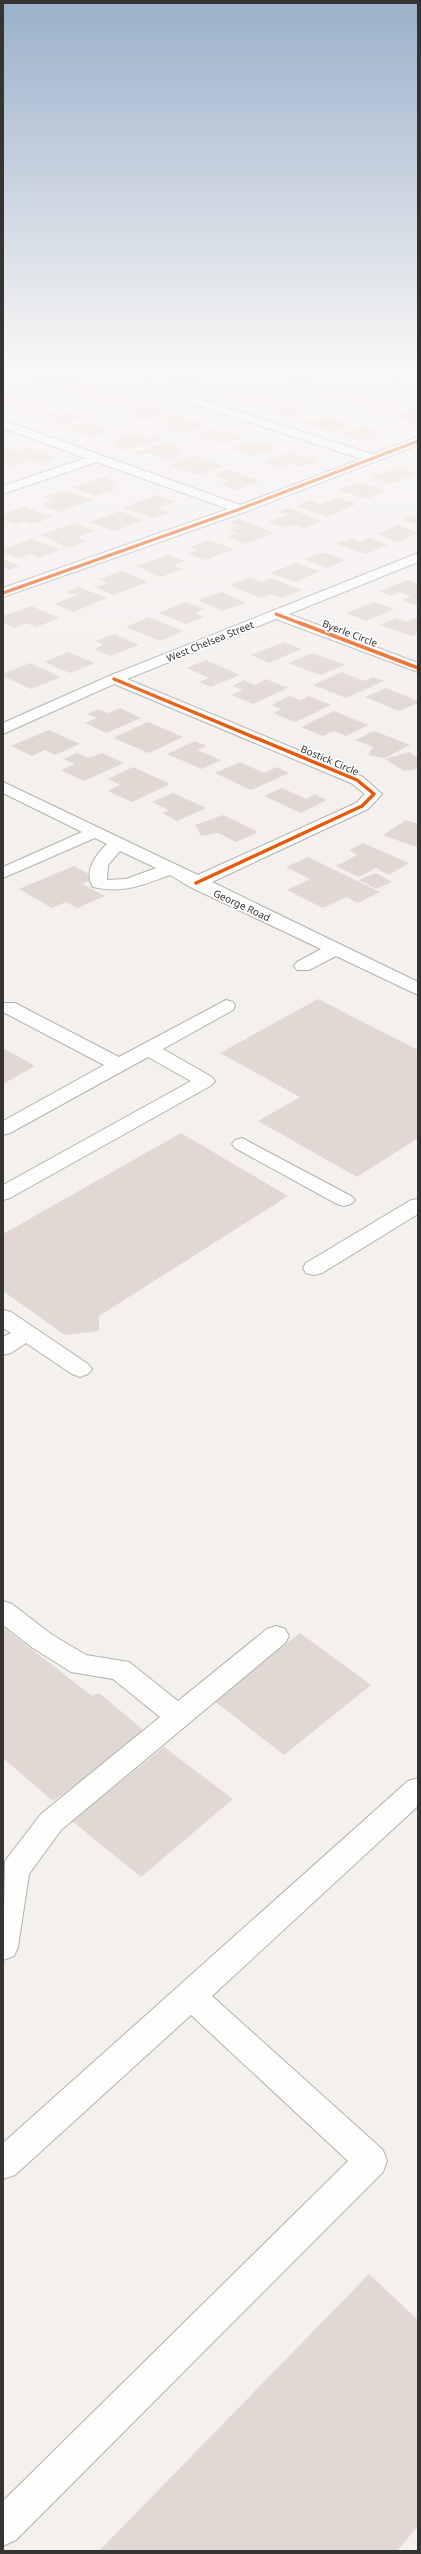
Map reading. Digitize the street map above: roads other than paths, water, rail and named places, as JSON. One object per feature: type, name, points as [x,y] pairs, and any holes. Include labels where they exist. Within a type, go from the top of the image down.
[{"type":"street","points":[[184,489],[240,509]]},
{"type":"street","points":[[3,593],[240,509],[291,489]]},
{"type":"street","name":"West Chelsea Street","points":[[3,729],[114,679],[417,557]]},
{"type":"street","name":"Byerle Circle","points":[[276,614],[418,668]]},
{"type":"street","name":"Bostick Circle","points":[[114,679],[357,780],[374,794],[362,806],[196,883]]},
{"type":"street","name":"George Road","points":[[3,787],[196,883],[418,989]]},
{"type":"street","points":[[3,873],[95,832]]},
{"type":"street","points":[[118,844],[101,858],[97,874],[99,883],[113,887],[127,885],[169,869]]},
{"type":"street","points":[[303,966],[335,949]]},
{"type":"street","points":[[400,980],[418,969]]},
{"type":"street","points":[[3,1129],[226,1006]]},
{"type":"street","points":[[8,1007],[119,1065]]},
{"type":"street","points":[[3,1194],[205,1081],[149,1049]]},
{"type":"street","points":[[242,1144],[344,1200]]},
{"type":"street","points":[[314,1268],[418,1205]]},
{"type":"street","points":[[3,1317],[80,1369]]},
{"type":"street","points":[[3,1348],[26,1333]]},
{"type":"street","points":[[3,1610],[42,1641],[80,1665],[120,1670],[179,1717]]},
{"type":"street","points":[[3,1946],[15,1870],[51,1822],[276,1636]]},
{"type":"street","points":[[3,2164],[191,1996],[418,1789]]},
{"type":"street","points":[[3,2527],[371,2161],[191,1996]]}]
